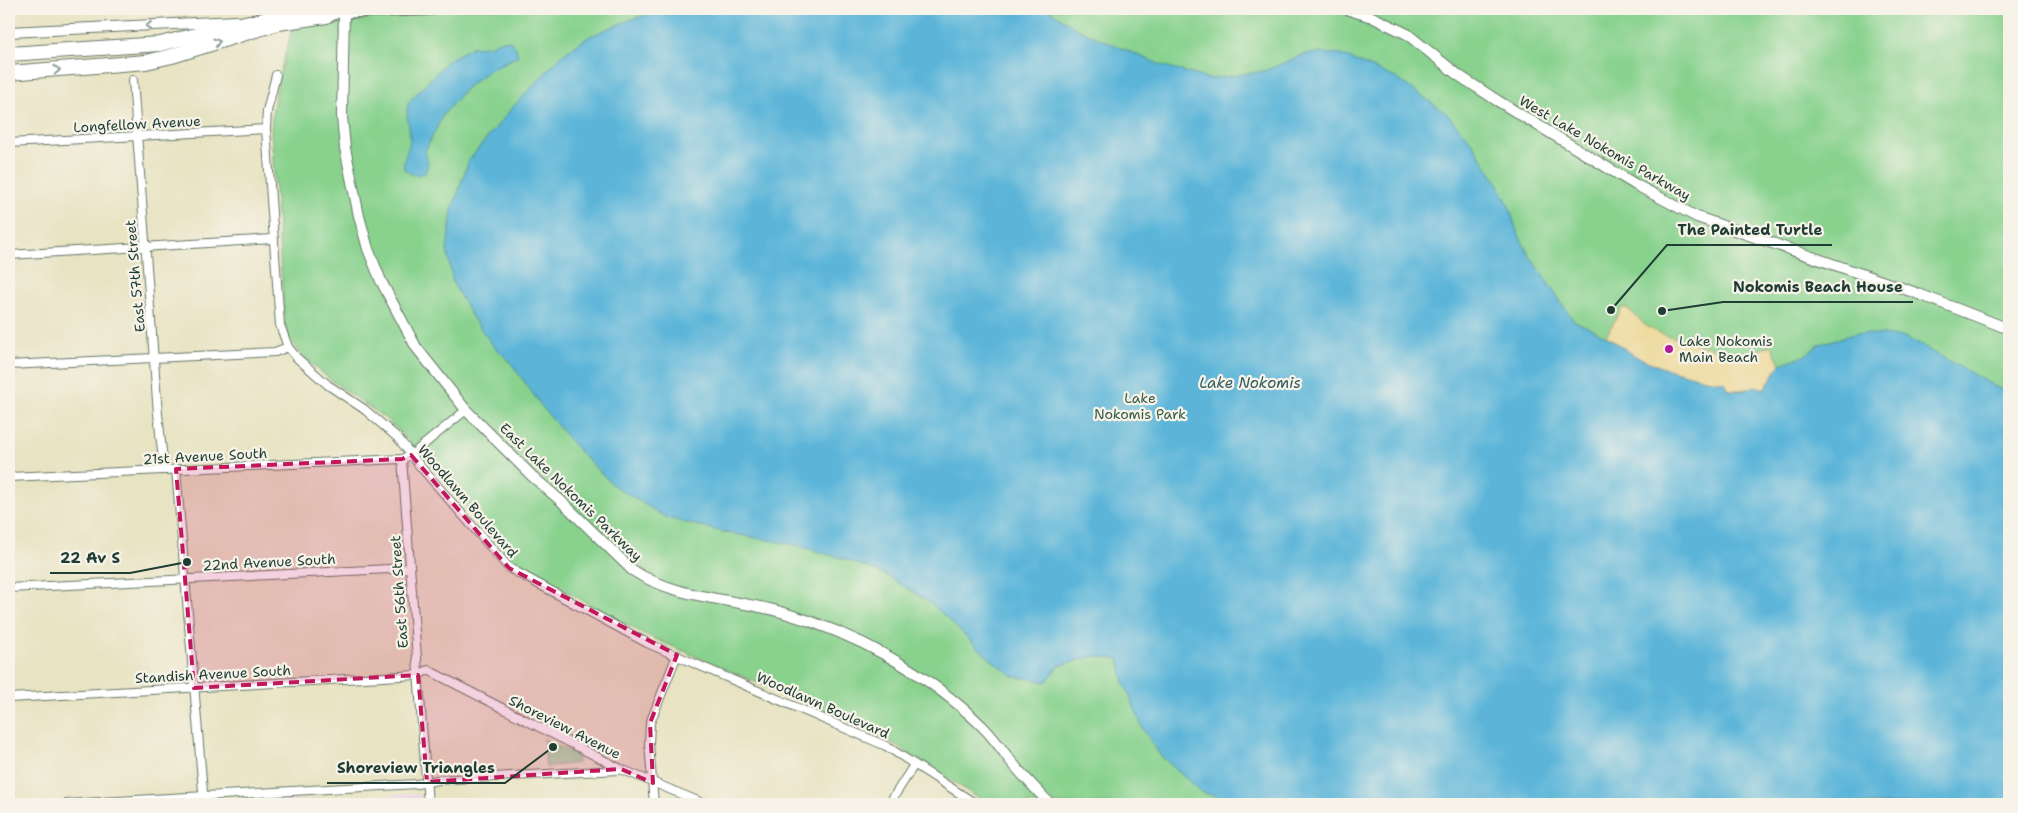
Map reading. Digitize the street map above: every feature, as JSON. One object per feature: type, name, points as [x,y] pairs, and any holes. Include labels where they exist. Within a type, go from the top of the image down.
[{"type":"highway","points":[[9,73],[146,62],[172,56],[278,23],[326,16],[338,10]]},
{"type":"highway","points":[[9,54],[160,44],[249,22]]},
{"type":"highway","points":[[9,47],[67,50]]},
{"type":"main road","points":[[249,22],[287,10],[312,9]]},
{"type":"main road","points":[[338,10],[431,9]]},
{"type":"street","name":"West Lake Nokomis Parkway","points":[[1346,9],[1372,17],[1407,34],[1458,75],[1498,101],[1636,184],[1697,217],[1916,293],[2009,330]]},
{"type":"street","name":"East Lake Nokomis Parkway","points":[[338,10],[342,117],[351,181],[368,249],[381,281],[416,347],[466,410],[532,476],[561,500],[632,570],[645,578],[677,591],[772,610],[823,625],[887,656],[928,681],[983,728],[1050,804]]},
{"type":"street","points":[[9,32],[233,20],[249,22]]},
{"type":"street","name":"Woodlawn Boulevard","points":[[276,75],[267,111],[266,129],[273,239],[280,326],[288,347],[297,358],[328,385],[382,423],[398,438],[509,568],[647,642],[886,746],[976,804]]},
{"type":"street","name":"East 57th Street","points":[[133,80],[164,470]]},
{"type":"street","name":"Longfellow Avenue","points":[[9,143],[266,129]]},
{"type":"street","points":[[9,254],[273,239]]},
{"type":"street","points":[[9,365],[275,352],[288,347]]},
{"type":"street","points":[[402,459],[411,455],[466,410]]},
{"type":"street","name":"21st Avenue South","points":[[9,477],[402,459]]},
{"type":"street","name":"East 56th Street","points":[[402,459],[428,804]]},
{"type":"street","points":[[176,470],[203,801]]},
{"type":"street","name":"22nd Avenue South","points":[[9,588],[410,568]]},
{"type":"street","points":[[654,804],[649,744],[650,723],[677,655]]},
{"type":"street","name":"Shoreview Avenue","points":[[418,675],[428,670],[432,671],[620,770],[705,804]]},
{"type":"street","name":"Standish Avenue South","points":[[9,698],[418,675]]},
{"type":"street","points":[[889,804],[914,764]]},
{"type":"street","points":[[65,804],[203,801],[427,782],[620,770]]},
{"type":"highlighted area","points":[[411,455],[509,568],[677,655],[650,723],[653,783],[621,769],[427,782],[418,675],[194,688],[176,469],[402,459]]},
{"type":"shaded area","points":[[419,794],[420,804],[232,804]]},
{"type":"green space","name":"Lake Nokomis","points":[[294,9],[2009,9],[2009,804],[988,804],[889,741],[646,635],[513,562],[407,439],[386,419],[331,380],[303,357],[288,336],[285,325],[271,132],[275,95],[291,34]]},
{"type":"green space","points":[[544,739],[578,756],[578,763],[546,767]]},
{"type":"sand","name":"Lake Nokomis Main Beach","points":[[1622,308],[1627,308],[1646,326],[1661,334],[1725,352],[1754,352],[1771,345],[1780,364],[1765,389],[1729,390],[1725,382],[1668,370],[1631,354],[1606,336]]},
{"type":"water","name":"Lake Nokomis","points":[[701,9],[1048,9],[1077,29],[1161,65],[1209,79],[1264,71],[1305,54],[1339,54],[1396,78],[1446,113],[1471,141],[1499,185],[1509,206],[1516,229],[1529,255],[1573,320],[1606,336],[1635,356],[1663,368],[1725,382],[1729,390],[1744,391],[1755,386],[1765,389],[1780,364],[1804,356],[1820,344],[1857,333],[1905,337],[2000,389],[2009,391],[2009,804],[1243,804],[1201,792],[1160,755],[1143,729],[1124,682],[1119,659],[1094,656],[1059,666],[1046,682],[1013,676],[989,658],[933,605],[888,576],[845,559],[791,544],[728,533],[667,518],[613,485],[579,451],[543,408],[509,360],[494,347],[472,317],[453,283],[447,250],[452,210],[469,160],[512,108],[562,55],[590,36],[632,19],[647,15],[699,12]]},
{"type":"water","points":[[502,40],[510,41],[516,48],[518,56],[489,70],[465,89],[443,115],[425,151],[428,164],[425,173],[414,174],[406,171],[404,169],[405,157],[410,142],[407,111],[409,102],[448,60],[472,47],[489,46]]},
{"type":"place","name":"The Painted Turtle","points":[[1611,310]]},
{"type":"place","name":"Nokomis Beach House","points":[[1662,311]]},
{"type":"place","name":"Lake Nokomis Main Beach","points":[[1669,349]]},
{"type":"place","name":"22 Av S","points":[[187,562]]},
{"type":"place","name":"Shoreview Triangles","points":[[553,747]]},
{"type":"park label","name":"Lake Nokomis Park","points":[[1140,406]]}]
